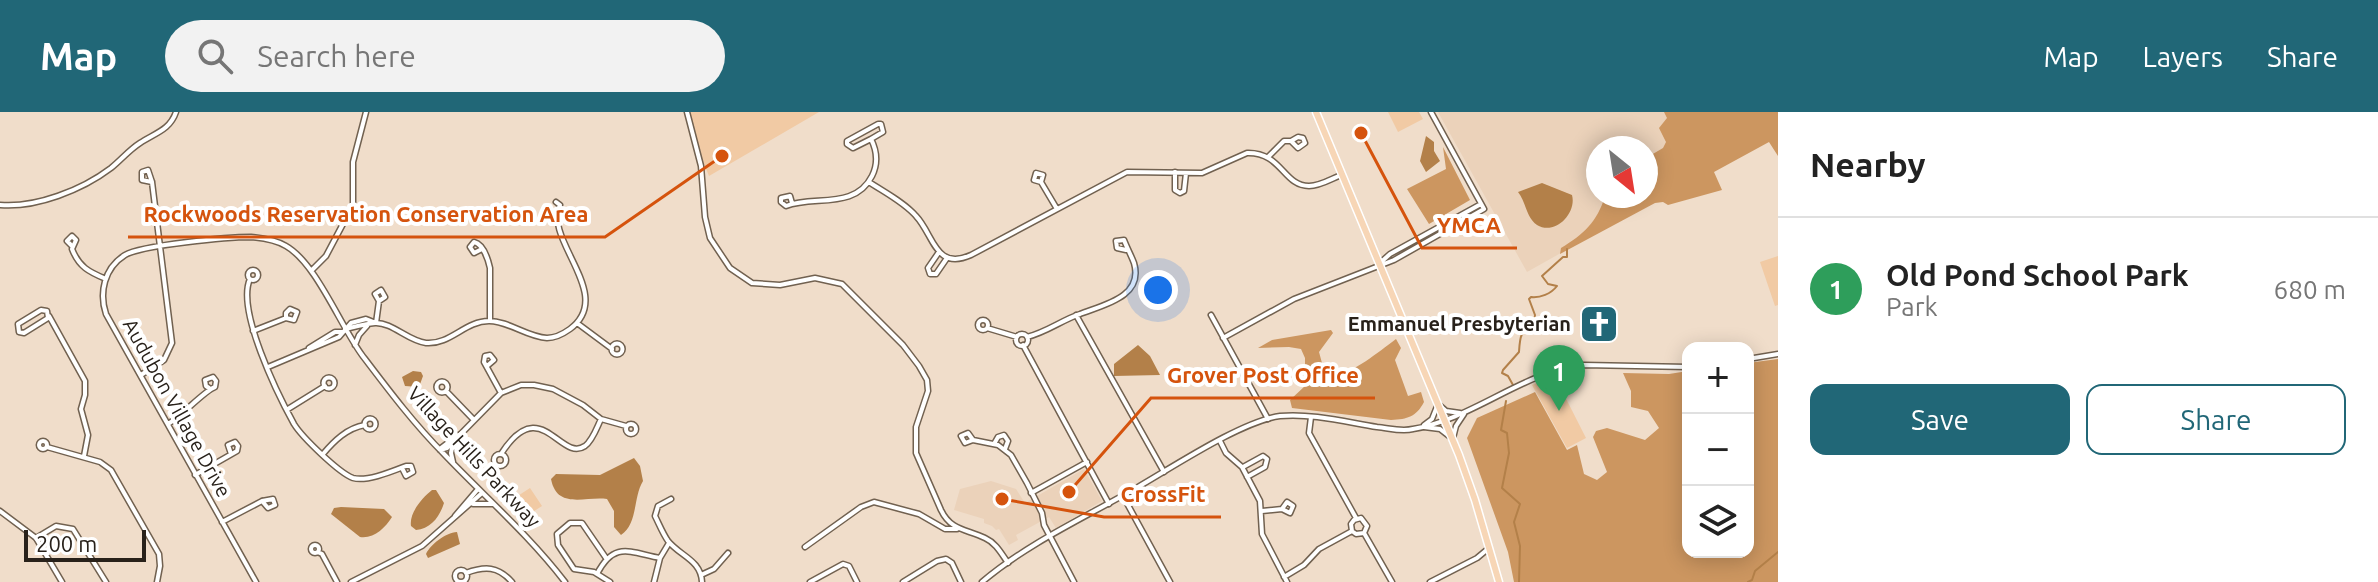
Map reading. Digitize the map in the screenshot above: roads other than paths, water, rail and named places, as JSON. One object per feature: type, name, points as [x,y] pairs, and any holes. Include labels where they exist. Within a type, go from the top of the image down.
[{"type":"main road","points":[[1316,112],[1453,440],[1472,489],[1499,582]]},
{"type":"street","points":[[0,205],[27,205],[58,196],[110,169],[139,143],[173,123],[176,112]]},
{"type":"street","points":[[312,270],[326,256],[353,205],[353,162],[366,112]]},
{"type":"street","points":[[687,112],[701,166],[710,238],[730,268],[752,283],[780,285],[815,278],[842,284],[903,345],[927,380],[928,391],[916,427],[916,453],[946,520],[960,529],[988,539],[1008,563]]},
{"type":"street","points":[[1223,338],[1294,299],[1394,260],[1483,206],[1431,112]]},
{"type":"street","points":[[881,124],[883,132],[871,139],[853,148],[847,144],[849,138],[881,124]]},
{"type":"street","points":[[792,203],[847,198],[857,193],[869,182],[876,166],[871,139]]},
{"type":"street","points":[[1269,156],[1284,141],[1291,141]]},
{"type":"street","points":[[869,182],[915,214],[939,252],[947,258],[959,259],[1127,172],[1206,172],[1247,153],[1269,156],[1290,178],[1302,185],[1314,185],[1342,174]]},
{"type":"street","points":[[1175,172],[1175,190],[1180,193],[1184,191],[1186,173]]},
{"type":"street","points":[[141,375],[164,360],[172,347],[152,182]]},
{"type":"street","points":[[1041,182],[1057,209]]},
{"type":"street","points":[[268,367],[331,341],[355,321],[366,319],[428,343],[441,342],[473,324],[490,321],[530,335],[551,338],[577,323],[584,309],[585,292],[557,221],[560,205],[556,202]]},
{"type":"street","name":"Village Hills Parkway","points":[[160,247],[253,237],[279,243],[301,257],[312,270],[343,330],[440,450],[527,538],[565,582]]},
{"type":"street","points":[[482,249],[476,253],[471,250],[472,243],[479,244],[482,249],[491,271],[490,321]]},
{"type":"street","points":[[72,246],[81,266],[106,279],[114,264],[126,255],[160,247]]},
{"type":"street","points":[[987,328],[1027,337],[1117,301],[1129,289],[1135,269],[1126,250]]},
{"type":"street","points":[[939,252],[928,268],[930,274],[936,274],[947,258]]},
{"type":"street","name":"Audubon Village Drive","points":[[106,279],[102,296],[106,314],[256,582]]},
{"type":"street","points":[[250,279],[249,313],[253,331],[295,426],[344,474],[355,479],[402,468]]},
{"type":"street","points":[[376,323],[379,301]]},
{"type":"street","points":[[49,316],[24,333],[17,329],[18,324],[41,310],[47,311],[85,381],[81,409],[88,435],[84,456]]},
{"type":"street","points":[[1076,315],[1164,472]]},
{"type":"street","points":[[1211,315],[1268,419]]},
{"type":"street","points":[[253,331],[286,318]]},
{"type":"street","points":[[343,330],[376,323]]},
{"type":"street","points":[[577,323],[612,349]]},
{"type":"street","points":[[355,345],[362,330],[369,325]]},
{"type":"street","points":[[1017,337],[1018,344],[1023,345],[1109,504]]},
{"type":"street","points":[[1023,345],[1028,342],[1027,337]]},
{"type":"street","points":[[1754,358],[1778,354]]},
{"type":"street","points":[[486,365],[501,393]]},
{"type":"street","points":[[982,582],[1050,537],[1164,472],[1268,419],[1292,416],[1397,429],[1422,427],[1465,413],[1567,367],[1682,367]]},
{"type":"street","points":[[440,450],[501,393],[521,385],[545,387],[568,395],[601,419],[626,426]]},
{"type":"street","points":[[288,409],[325,386]]},
{"type":"street","points":[[168,424],[191,408],[209,388]]},
{"type":"street","points":[[446,391],[473,419]]},
{"type":"street","points":[[1422,427],[1432,419],[1438,404],[1450,412],[1465,413]]},
{"type":"street","points":[[1422,427],[1441,430],[1453,440],[1456,426],[1465,413]]},
{"type":"street","points":[[1311,417],[1309,433],[1356,518]]},
{"type":"street","points":[[501,454],[519,434],[531,427],[544,430],[571,447],[579,448],[588,443],[601,419]]},
{"type":"street","points":[[323,454],[349,430],[365,425]]},
{"type":"street","points":[[994,444],[998,437],[1004,435],[1008,441],[1005,449]]},
{"type":"street","points":[[454,464],[451,453],[456,437]]},
{"type":"street","points":[[973,440],[1005,449],[1031,493],[1074,582]]},
{"type":"street","points":[[1220,441],[1226,453],[1242,467],[1260,501],[1262,534],[1286,580],[1319,549],[1352,531]]},
{"type":"street","points":[[47,447],[84,456],[104,464],[113,473],[159,554],[157,582]]},
{"type":"street","points":[[195,475],[234,453]]},
{"type":"street","points":[[1242,467],[1263,456],[1267,459],[1265,467],[1247,477]]},
{"type":"street","points":[[1031,493],[1087,462]]},
{"type":"street","points":[[351,582],[422,546],[470,505],[480,491]]},
{"type":"street","points":[[454,518],[480,491]]},
{"type":"street","points":[[1123,496],[1170,582]]},
{"type":"street","points":[[671,499],[658,506],[654,514],[669,543],[696,564],[702,582]]},
{"type":"street","points":[[222,522],[265,500]]},
{"type":"street","points":[[470,505],[480,502],[493,504]]},
{"type":"street","points":[[805,547],[861,507],[874,502],[919,514],[945,529],[960,529]]},
{"type":"street","points":[[1262,511],[1282,509]]},
{"type":"street","points":[[0,511],[36,538],[62,582]]},
{"type":"street","points":[[1352,531],[1351,524],[1356,518]]},
{"type":"street","points":[[1356,518],[1367,523],[1364,533],[1392,582]]},
{"type":"street","points":[[606,558],[582,523],[567,525],[557,534],[558,545],[572,566],[610,582]]},
{"type":"street","points":[[36,538],[56,526],[73,529],[106,582]]},
{"type":"street","points":[[1352,531],[1359,535],[1364,533]]},
{"type":"street","points":[[654,582],[660,558],[669,543]]},
{"type":"street","points":[[1430,582],[1477,558],[1489,548]]},
{"type":"street","points":[[318,552],[337,582]]},
{"type":"street","points":[[597,574],[609,555],[621,552],[660,558]]},
{"type":"street","points":[[701,575],[714,569],[728,553]]},
{"type":"street","points":[[1477,558],[1493,563]]},
{"type":"street","points":[[903,582],[937,561],[946,559],[952,563],[961,582]]},
{"type":"street","points":[[810,582],[843,564],[849,566],[857,582]]},
{"type":"street","points":[[466,573],[491,568],[512,582]]},
{"type":"waterway","points":[[1513,385],[1502,373],[1519,352],[1523,332],[1534,324],[1535,315],[1529,299],[1545,295],[1557,286],[1548,284],[1542,276],[1563,257],[1567,257],[1567,249]]},
{"type":"waterway","points":[[1506,401],[1501,430],[1507,433],[1509,453],[1502,488],[1520,504],[1514,522],[1520,546],[1519,582]]},
{"type":"waterway","points":[[1748,582],[1755,571],[1778,552]]},
{"type":"place","name":"YMCA","points":[[1361,133]]},
{"type":"place","name":"Rockwoods Reservation Conservation Area","points":[[722,156]]},
{"type":"place","name":"Emmanuel Presbyterian","points":[[1599,324]]},
{"type":"place","name":"Old Pond School Park","points":[[1559,411]]},
{"type":"place","name":"Grover Post Office","points":[[1069,492]]},
{"type":"place","name":"CrossFit","points":[[1002,499]]}]
